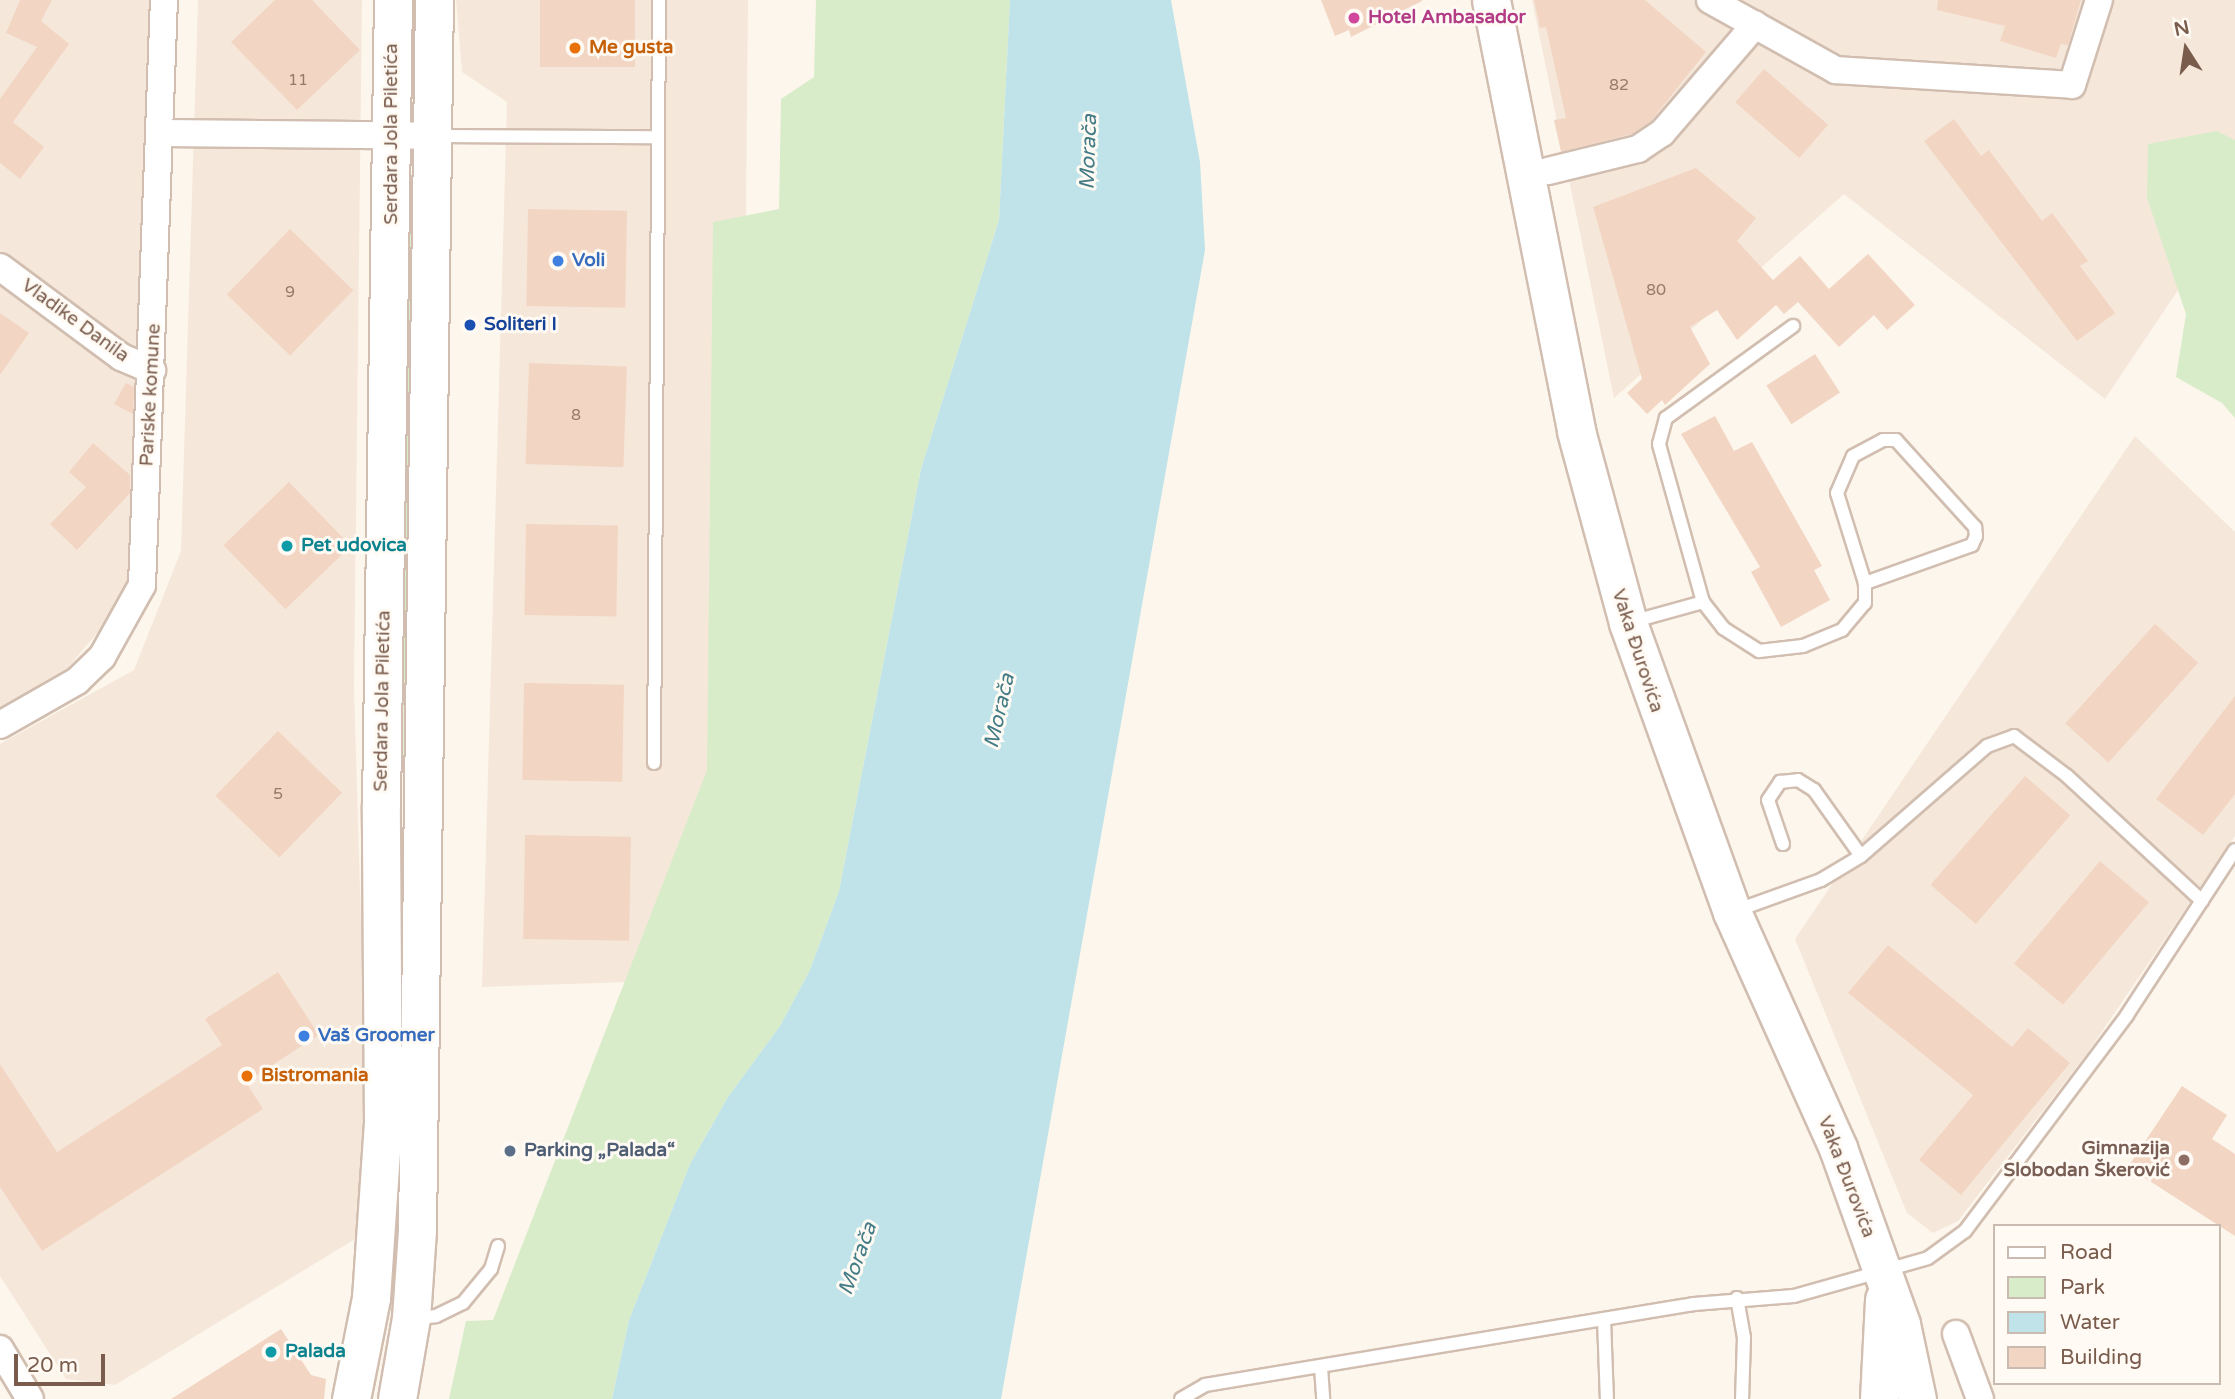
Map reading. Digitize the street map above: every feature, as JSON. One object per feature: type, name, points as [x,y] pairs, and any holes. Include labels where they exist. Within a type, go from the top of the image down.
[{"type":"main road","name":"Serdara Jola Piletića","points":[[351,1399],[371,1298],[383,1122],[381,804],[393,0]]},
{"type":"main road","name":"Serdara Jola Piletića","points":[[397,1399],[411,1318],[420,1119],[434,0]]},
{"type":"main road","name":"Vaka Đurovića","points":[[1491,0],[1576,431],[1628,623],[1732,912],[1838,1148],[1883,1281],[1902,1328],[1917,1399]]},
{"type":"main road","name":"Vaka Đurovića","points":[[1879,1399],[1883,1281]]},
{"type":"street","name":"Pariske komune","points":[[0,725],[77,681],[102,657],[142,585],[163,133],[164,0]]},
{"type":"street","points":[[1710,0],[1836,70],[2073,85],[2099,0]]},
{"type":"street","points":[[1548,171],[1638,149],[1662,133],[1755,25]]},
{"type":"street","points":[[163,133],[433,136]]},
{"type":"street","name":"Vladike Danila","points":[[0,267],[105,346],[152,370]]},
{"type":"street","points":[[1956,1334],[1980,1399]]},
{"type":"street","points":[[0,1349],[30,1399]]},
{"type":"lane","points":[[654,763],[656,137],[659,0]]},
{"type":"lane","points":[[433,136],[656,137]]},
{"type":"lane","points":[[1793,326],[1666,418],[1659,432],[1703,602],[1741,645],[1759,651],[1781,649],[1842,630],[1865,603],[1865,583],[1837,493],[1853,456],[1883,440],[1896,440],[1975,527],[1976,536],[1972,545],[1865,583]]},
{"type":"lane","points":[[1628,623],[1703,602]]},
{"type":"lane","points":[[1732,912],[1821,880],[1861,856],[1987,746],[2014,736],[2067,776],[2202,901]]},
{"type":"lane","points":[[1783,844],[1768,800],[1780,782],[1798,780],[1814,790],[1861,856]]},
{"type":"lane","points":[[1181,1399],[1205,1385],[1737,1298],[1794,1296],[1883,1281],[1928,1258],[1965,1231],[2127,1015],[2235,850]]},
{"type":"lane","points":[[411,1318],[436,1316],[463,1303],[491,1269],[498,1246]]},
{"type":"lane","points":[[1737,1298],[1744,1337],[1742,1399]]},
{"type":"lane","points":[[1604,1319],[1607,1399]]},
{"type":"lane","points":[[1321,1367],[1322,1399]]},
{"type":"shaded area","points":[[0,0],[172,0],[153,271],[165,391],[161,468],[143,578],[67,669],[0,709]]},
{"type":"shaded area","points":[[198,0],[362,0],[354,686],[370,1230],[115,1385],[66,1379],[0,1276],[0,744],[134,670],[181,551]]},
{"type":"shaded area","points":[[456,0],[748,0],[741,750],[658,981],[482,987],[507,102],[462,72]]},
{"type":"shaded area","points":[[1532,0],[2235,0],[2235,205],[2105,399],[1844,194],[1614,398]]},
{"type":"shaded area","points":[[2135,436],[2235,532],[2235,836],[2088,1052],[1958,1221],[1933,1233],[1907,1213],[1795,939]]},
{"type":"green space","points":[[816,0],[1010,0],[999,220],[921,469],[839,891],[810,970],[780,1026],[728,1097],[690,1164],[629,1320],[612,1399],[449,1399],[466,1321],[493,1320],[707,770],[713,222],[779,209],[781,99],[814,77]]},
{"type":"green space","points":[[2217,131],[2235,140],[2235,418],[2222,403],[2176,377],[2186,314],[2147,198],[2148,144]]},
{"type":"green space","points":[[411,179],[416,182],[414,787],[403,787],[406,182]]},
{"type":"water","name":"Morača","points":[[1010,0],[1171,0],[1200,162],[1205,250],[1001,1399],[612,1399],[629,1320],[690,1164],[728,1097],[780,1026],[810,970],[839,891],[921,469],[999,220]]},
{"type":"building","points":[[20,0],[52,0],[41,21],[69,44],[13,122],[44,147],[20,179],[0,163],[0,99],[37,47],[6,33]]},
{"type":"building","points":[[275,0],[312,0],[360,50],[297,110],[231,42]]},
{"type":"building","points":[[540,0],[635,0],[635,67],[540,67]]},
{"type":"building","name":"Hotel Ambasador","points":[[1321,0],[1422,1],[1351,37],[1349,30],[1335,36]]},
{"type":"building","points":[[1534,0],[1645,0],[1706,52],[1651,121],[1632,134],[1561,152],[1554,120],[1566,118],[1546,27],[1540,28]]},
{"type":"building","points":[[1938,0],[2081,0],[2068,45],[2061,44],[2056,58],[2000,41],[2005,26],[1937,10]]},
{"type":"building","points":[[1764,69],[1828,125],[1799,158],[1735,102]]},
{"type":"building","points":[[1954,119],[1981,156],[1989,150],[2042,221],[2052,213],[2088,261],[2080,266],[2115,313],[2077,341],[1924,141]]},
{"type":"building","points":[[1696,168],[1756,218],[1737,241],[1773,280],[1800,256],[1829,289],[1868,254],[1915,305],[1887,330],[1874,315],[1839,347],[1798,302],[1784,314],[1776,305],[1737,340],[1717,310],[1690,327],[1710,364],[1665,405],[1662,400],[1647,414],[1627,393],[1642,379],[1593,207]]},
{"type":"building","points":[[528,209],[627,211],[625,308],[526,306]]},
{"type":"building","points":[[290,229],[353,290],[290,356],[227,294]]},
{"type":"building","points":[[0,313],[29,333],[0,375]]},
{"type":"building","points":[[1815,354],[1840,393],[1791,424],[1766,386]]},
{"type":"building","points":[[529,363],[627,366],[623,467],[525,464]]},
{"type":"building","points":[[126,383],[134,387],[133,414],[114,404]]},
{"type":"building","points":[[1715,416],[1734,451],[1752,442],[1822,566],[1814,570],[1830,600],[1781,627],[1751,572],[1760,567],[1681,434]]},
{"type":"building","points":[[93,443],[130,475],[130,493],[77,550],[50,524],[86,487],[69,472]]},
{"type":"building","name":"Pet udovica","points":[[289,482],[351,546],[285,609],[224,545]]},
{"type":"building","points":[[526,524],[618,526],[616,617],[524,615]]},
{"type":"building","points":[[2155,624],[2198,663],[2108,762],[2065,724]]},
{"type":"building","points":[[524,683],[624,685],[622,782],[522,780]]},
{"type":"building","points":[[2235,696],[2235,794],[2203,835],[2156,799]]},
{"type":"building","points":[[278,731],[342,793],[280,858],[215,796]]},
{"type":"building","points":[[2025,776],[2070,815],[1976,924],[1931,885]]},
{"type":"building","points":[[525,835],[631,837],[629,941],[523,939]]},
{"type":"building","points":[[2100,861],[2149,902],[2063,1005],[2014,964]]},
{"type":"building","points":[[1888,945],[2012,1047],[2028,1028],[2070,1063],[1961,1195],[1919,1160],[1973,1095],[1848,993]]},
{"type":"building","points":[[278,972],[319,1035],[246,1082],[263,1109],[42,1251],[0,1187],[0,1064],[57,1152],[222,1045],[205,1019]]},
{"type":"building","name":"Gimnazija Slobodan Škerović","points":[[2182,1086],[2227,1115],[2212,1139],[2235,1154],[2235,1236],[2221,1227],[2221,1224],[2216,1224],[2128,1167]]},
{"type":"building","name":"Palada","points":[[281,1329],[311,1375],[326,1379],[324,1399],[171,1399]]},
{"type":"place","name":"Hotel Ambasador","points":[[1354,18]]},
{"type":"place","name":"Me gusta","points":[[575,48]]},
{"type":"place","name":"Voli","points":[[558,261]]},
{"type":"place","name":"Soliteri I","points":[[470,325]]},
{"type":"place","name":"Pet udovica","points":[[287,546]]},
{"type":"place","name":"Vaš Groomer","points":[[304,1036]]},
{"type":"place","name":"Bistromania","points":[[247,1076]]},
{"type":"place","name":"Parking „Palada“","points":[[510,1151]]},
{"type":"place","name":"Gimnazija Slobodan Škerović","points":[[2184,1160]]},
{"type":"place","name":"Palada","points":[[271,1352]]}]
